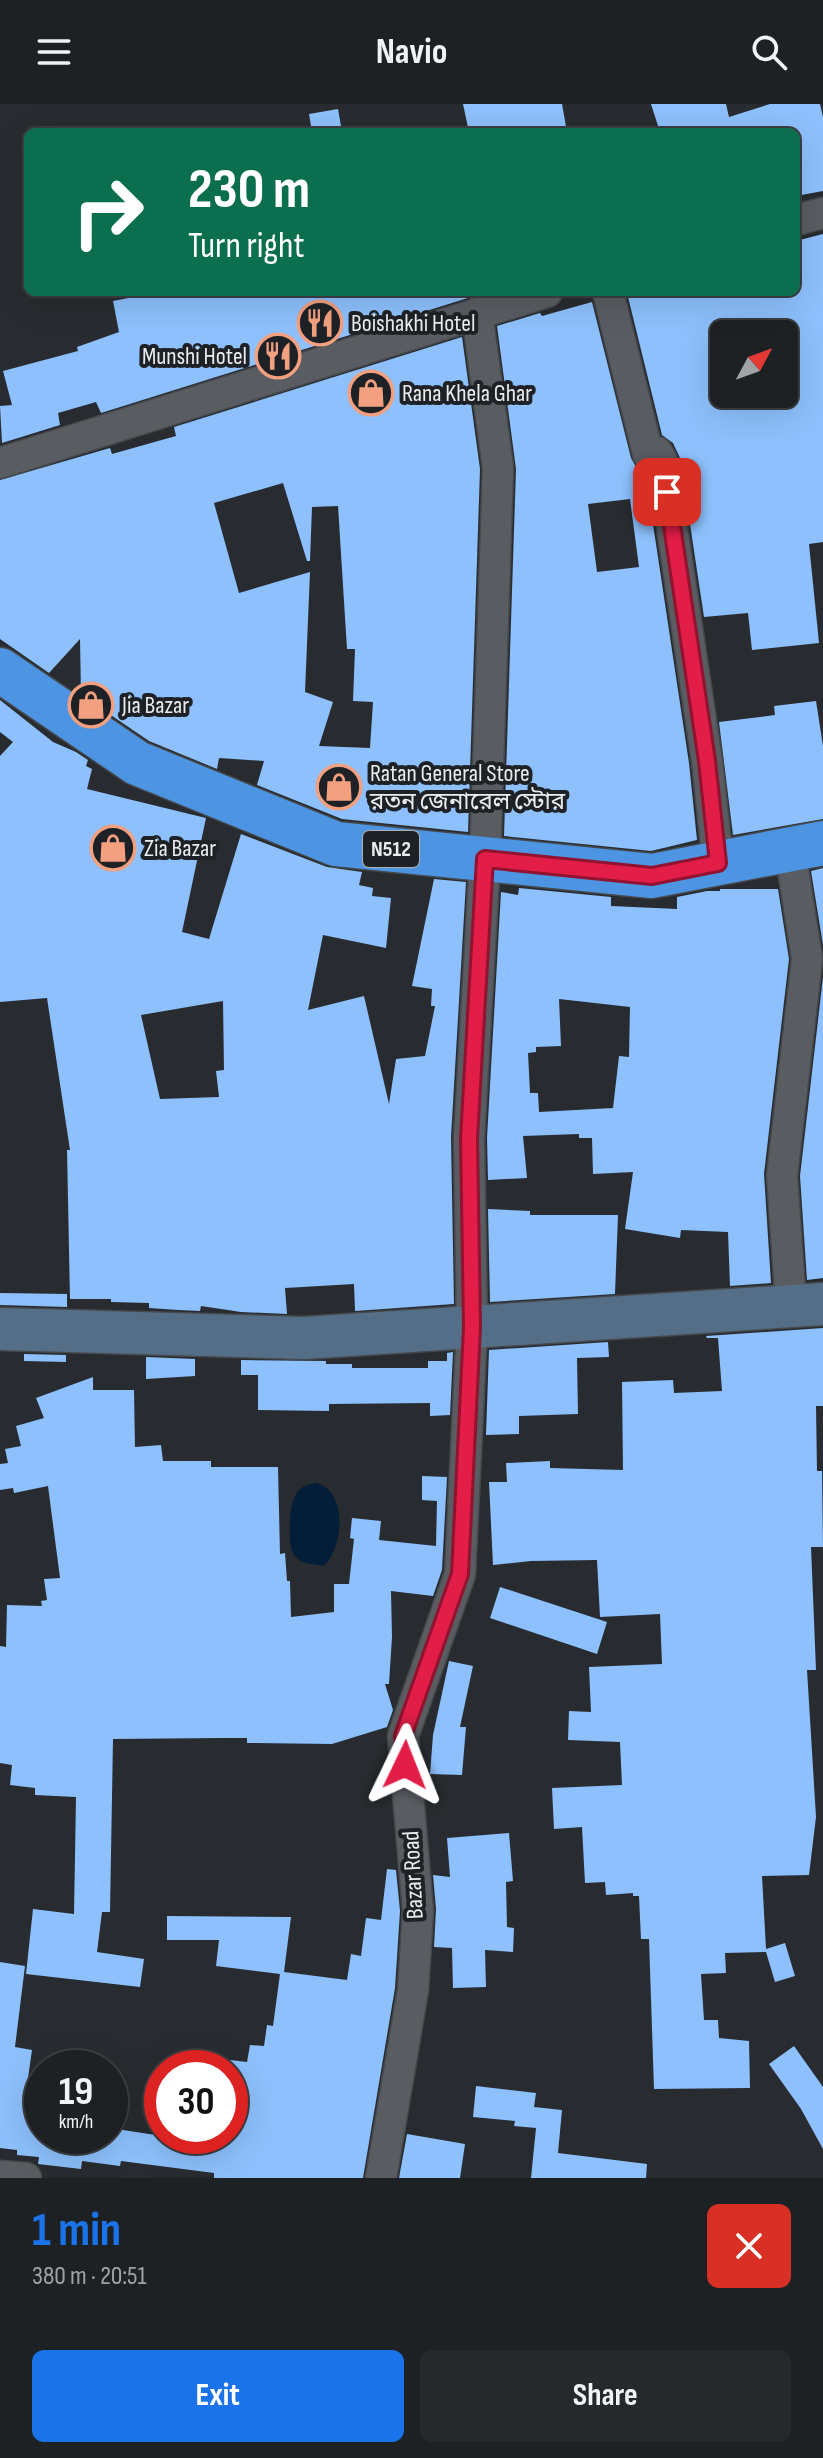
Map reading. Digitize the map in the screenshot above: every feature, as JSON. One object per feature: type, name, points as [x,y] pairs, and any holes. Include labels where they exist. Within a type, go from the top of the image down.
[{"type":"highway","name":"N512","points":[[0,670],[137,763],[336,844],[652,876],[807,846]]},
{"type":"street","points":[[800,219],[823,213]]},
{"type":"street","points":[[0,463],[534,296]]},
{"type":"street","points":[[609,296],[648,454],[657,452],[662,461],[707,761],[718,863]]},
{"type":"street","name":"Bazar Road","points":[[381,2178],[413,1990],[418,1911],[403,1736],[460,1574],[472,1327],[469,1138],[485,859],[498,468],[477,313]]},
{"type":"street","points":[[0,1329],[304,1338],[807,1305],[782,1176],[807,959],[807,846]]},
{"type":"street","points":[[0,2176],[26,2178]]},
{"type":"water","points":[[316,1483],[327,1488],[334,1497],[340,1521],[335,1547],[324,1566],[300,1560],[294,1555],[290,1543],[290,1517],[295,1496],[304,1486]]},
{"type":"building","points":[[463,104],[562,104],[566,128],[468,128]]},
{"type":"building","points":[[651,104],[726,104],[729,117],[770,104],[820,104],[823,117],[823,191],[800,195],[800,128],[659,128]]},
{"type":"building","points":[[338,109],[341,128],[311,128],[309,114]]},
{"type":"building","points":[[823,234],[823,542],[809,544],[819,643],[752,650],[748,613],[704,617],[680,458],[673,443],[662,435],[628,296],[800,296],[800,240]]},
{"type":"building","points":[[139,296],[474,296],[101,413],[96,402],[58,413],[60,425],[2,443],[0,406],[12,405],[3,371],[78,351],[77,347],[119,332],[113,301]]},
{"type":"building","points":[[592,302],[631,458],[636,467],[645,471],[689,763],[697,840],[651,851],[504,836],[516,469],[497,326],[540,313],[542,316]],"holes":[[[630,499],[639,567],[597,572],[588,504]]]},
{"type":"building","points":[[462,337],[480,469],[468,832],[342,819],[257,785],[264,761],[219,758],[217,769],[149,741],[99,707],[106,696],[81,695],[80,639],[49,673],[0,639],[0,480],[110,448],[112,454],[176,436],[174,427]],"holes":[[[283,483],[307,561],[310,561],[312,507],[338,506],[347,649],[355,649],[353,701],[373,702],[370,748],[319,746],[333,702],[305,692],[310,572],[239,593],[214,503]]]},
{"type":"building","points":[[0,700],[53,742],[88,760],[86,766],[92,769],[87,789],[206,818],[182,932],[209,939],[241,834],[327,867],[362,872],[359,885],[373,888],[372,896],[391,898],[386,948],[323,935],[308,1010],[364,996],[389,1104],[396,1059],[425,1056],[435,1006],[431,1006],[432,989],[412,986],[434,879],[466,882],[451,1137],[454,1304],[355,1311],[354,1284],[285,1288],[287,1314],[201,1306],[200,1311],[149,1308],[149,1303],[70,1299],[67,1150],[70,1150],[47,998],[0,1002],[0,756],[13,742],[0,732]],"holes":[[[223,1001],[224,1070],[216,1071],[219,1097],[160,1099],[141,1015]]]},
{"type":"building","points":[[816,701],[823,746],[823,819],[733,835],[719,722],[775,715],[774,706]]},
{"type":"building","points":[[823,868],[823,945],[811,871]]},
{"type":"building","points":[[519,888],[611,897],[611,906],[677,909],[677,897],[707,891],[778,889],[789,959],[764,1174],[771,1283],[730,1286],[728,1232],[681,1230],[680,1238],[625,1229],[633,1172],[593,1174],[592,1138],[579,1138],[579,1134],[523,1136],[527,1178],[488,1180],[487,1138],[501,892],[518,895]],"holes":[[[559,999],[630,1007],[629,1057],[619,1056],[613,1108],[539,1112],[538,1093],[530,1093],[528,1053],[536,1052],[536,1047],[561,1046]]]},
{"type":"building","points":[[823,977],[823,1278],[807,1280],[800,1176]]},
{"type":"building","points":[[488,1209],[530,1211],[530,1215],[618,1215],[615,1294],[490,1302]]},
{"type":"building","points":[[0,1293],[67,1294],[67,1307],[0,1305]]},
{"type":"building","points":[[823,1328],[823,1406],[816,1406],[817,1471],[822,1471],[823,1547],[811,1547],[816,1670],[807,1670],[816,1817],[809,1875],[762,1876],[766,1949],[785,1943],[795,1976],[775,1982],[766,1952],[725,1953],[726,1973],[701,1974],[704,2020],[718,2020],[719,2038],[749,2041],[750,2088],[654,2089],[649,1939],[641,1939],[639,1896],[633,1896],[633,1893],[606,1895],[605,1882],[585,1883],[582,1827],[554,1829],[552,1788],[622,1785],[620,1742],[568,1740],[569,1711],[591,1712],[589,1667],[662,1664],[660,1614],[600,1617],[597,1560],[493,1565],[489,1482],[507,1482],[506,1463],[550,1461],[550,1468],[623,1470],[622,1382],[673,1380],[674,1393],[722,1391],[718,1338],[706,1336]]},
{"type":"building","points":[[608,1342],[609,1357],[577,1358],[578,1414],[519,1416],[519,1434],[486,1435],[489,1350]]},
{"type":"building","points":[[453,1352],[450,1415],[430,1416],[430,1403],[329,1404],[329,1411],[258,1410],[258,1375],[241,1375],[241,1360],[326,1361],[326,1364],[352,1364],[352,1368],[428,1368],[428,1361],[447,1361],[447,1353]]},
{"type":"building","points":[[24,1354],[66,1355],[66,1362],[24,1361]]},
{"type":"building","points":[[146,1357],[195,1359],[195,1376],[146,1379]]},
{"type":"building","points":[[93,1377],[93,1390],[134,1390],[135,1447],[161,1445],[163,1461],[211,1461],[211,1467],[278,1467],[280,1554],[285,1553],[287,1581],[290,1581],[291,1617],[334,1612],[334,1584],[349,1584],[354,1539],[350,1538],[352,1518],[381,1521],[379,1540],[436,1546],[437,1501],[422,1500],[422,1476],[447,1477],[442,1570],[433,1596],[391,1591],[389,1684],[385,1684],[393,1710],[387,1727],[332,1744],[247,1743],[247,1738],[113,1739],[110,1912],[102,1912],[97,1952],[144,1959],[140,1987],[26,1974],[33,1909],[74,1914],[76,1797],[35,1795],[35,1788],[10,1785],[12,1765],[0,1763],[0,1646],[6,1647],[7,1605],[42,1606],[41,1601],[47,1600],[44,1579],[60,1578],[48,1486],[14,1493],[13,1488],[0,1490],[0,1464],[8,1463],[5,1449],[21,1446],[16,1426],[44,1418],[36,1398]]},
{"type":"building","points":[[500,1587],[607,1622],[597,1654],[490,1618]]},
{"type":"building","points":[[449,1661],[473,1666],[460,1727],[466,1727],[462,1775],[430,1774],[433,1735]]},
{"type":"building","points":[[509,1833],[513,1881],[506,1882],[507,1927],[514,1928],[513,1952],[485,1950],[486,1987],[453,1988],[452,1948],[434,1947],[436,1909],[433,1875],[450,1877],[447,1838]]},
{"type":"building","points":[[387,1869],[396,1870],[400,1911],[395,1988],[363,2178],[214,2178],[214,2173],[121,2161],[120,2166],[82,2161],[81,2169],[38,2164],[39,2157],[17,2155],[17,2150],[0,2148],[0,1962],[25,1966],[15,2047],[32,2050],[24,2050],[24,2154],[128,2154],[128,2131],[144,2133],[144,2154],[248,2154],[250,2045],[264,2046],[267,2025],[273,2026],[280,1974],[216,1966],[219,1940],[167,1940],[167,1916],[291,1917],[284,1972],[347,1980],[351,1954],[361,1956],[366,1918],[381,1920]]},
{"type":"building","points":[[794,2046],[823,2087],[823,2149],[801,2109],[769,2064]]},
{"type":"building","points":[[476,2086],[536,2093],[534,2107],[562,2110],[558,2153],[647,2164],[646,2178],[531,2178],[536,2128],[514,2126],[515,2121],[473,2117]]},
{"type":"building","points":[[407,2134],[465,2144],[460,2178],[399,2178]]},
{"type":"place","name":"Boishakhi Hotel","points":[[320,323]]},
{"type":"place","name":"Munshi Hotel","points":[[278,356]]},
{"type":"place","name":"Rana Khela Ghar","points":[[371,393]]},
{"type":"place","name":"Jia Bazar","points":[[91,705]]},
{"type":"place","name":"Ratan General Store রতন জেনারেল স্টোর","points":[[339,787]]},
{"type":"place","name":"Zia Bazar","points":[[113,848]]},
{"type":"route","points":[[405,1765],[403,1736],[460,1574],[472,1327],[469,1138],[485,859],[652,876],[718,863],[707,761],[667,492]]}]
